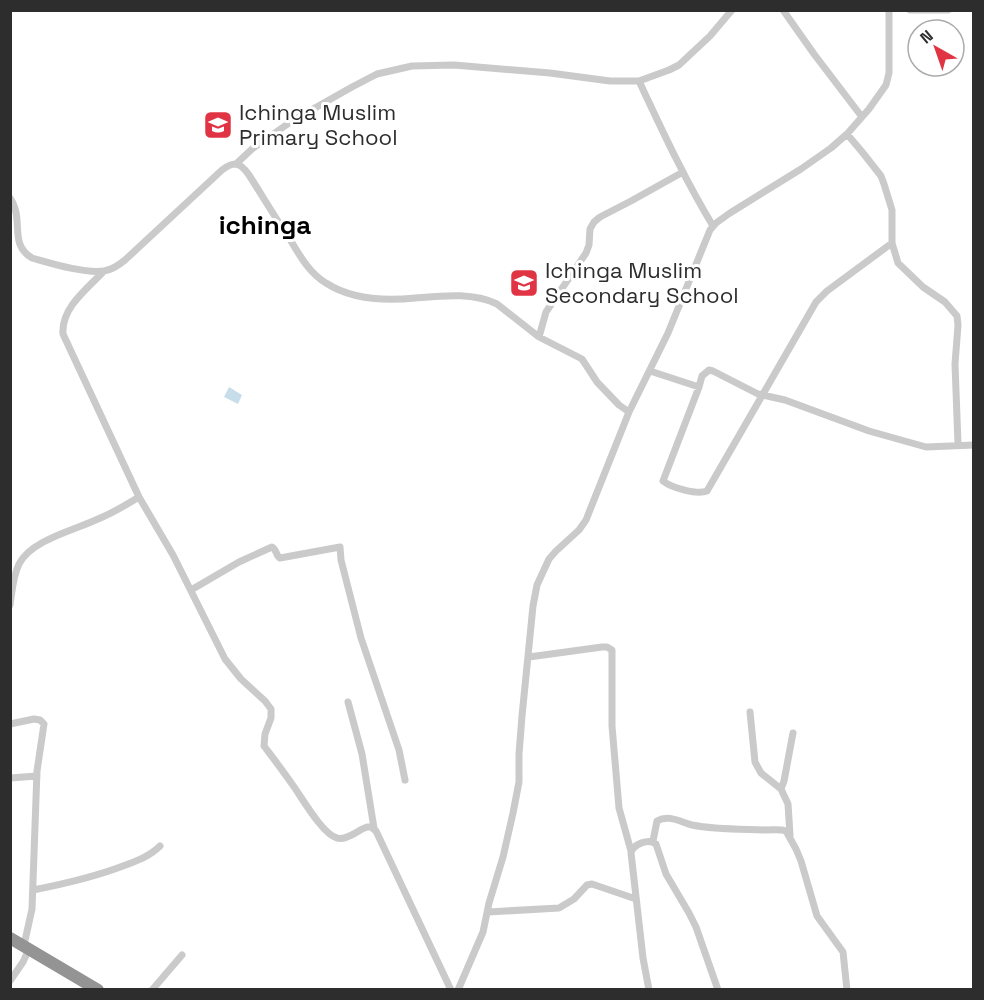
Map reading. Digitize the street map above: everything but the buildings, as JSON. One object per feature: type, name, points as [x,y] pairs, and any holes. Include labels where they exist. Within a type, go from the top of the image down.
[{"type":"highway","points":[[10,938],[98,990]]},
{"type":"street","points":[[236,164],[252,149],[292,121],[368,78],[396,69],[412,66],[454,65],[601,80],[639,81],[679,65],[710,36],[732,10]]},
{"type":"street","points":[[783,10],[862,117]]},
{"type":"street","points":[[458,990],[483,932],[503,857],[519,782],[519,754],[533,606],[539,578],[555,551],[579,530],[586,520],[629,412],[668,333],[713,226],[740,206],[815,160],[847,134],[877,99],[888,80],[889,73],[889,10]]},
{"type":"street","points":[[910,10],[948,10]]},
{"type":"street","points":[[639,81],[683,172],[713,226]]},
{"type":"street","points":[[847,134],[881,176],[892,210],[892,243],[900,266],[923,287],[945,302],[957,316],[955,364],[958,444]]},
{"type":"street","points":[[374,828],[367,827],[346,837],[333,836],[311,813],[264,746],[271,709],[229,664],[173,555],[139,497],[63,334],[63,323],[69,310],[103,272],[125,260],[222,170],[229,165],[236,164],[243,167],[249,175],[312,272],[327,284],[360,297],[412,299],[460,296],[490,301],[539,337],[582,358],[597,382],[629,412]]},
{"type":"street","points":[[539,337],[546,312],[586,254],[590,229],[594,222],[683,172]]},
{"type":"street","points":[[10,198],[18,215],[20,245],[27,255],[71,267],[103,272]]},
{"type":"street","points":[[892,243],[827,291],[816,302],[762,395],[706,491],[700,493],[663,481],[702,376],[706,372],[713,371],[762,395],[785,400],[869,431],[933,447],[974,445]]},
{"type":"street","points":[[650,371],[699,387]]},
{"type":"street","points":[[10,605],[16,571],[19,563],[30,550],[108,515],[139,497]]},
{"type":"street","points":[[191,590],[239,562],[272,548],[280,558],[340,546],[341,560],[361,638],[399,750],[405,780]]},
{"type":"street","points":[[529,657],[602,646],[612,650],[612,726],[619,808],[631,851],[643,958],[649,990]]},
{"type":"street","points":[[348,702],[362,754],[374,828],[451,990]]},
{"type":"street","points":[[750,712],[755,762],[761,773],[781,789],[788,804],[790,838]]},
{"type":"street","points":[[10,724],[34,719],[44,724],[37,776],[31,917],[23,962],[10,981]]},
{"type":"street","points":[[781,789],[793,733]]},
{"type":"street","points":[[10,778],[37,776]]},
{"type":"street","points":[[653,842],[657,821],[660,819],[671,818],[692,825],[716,828],[784,830],[801,861],[817,916],[843,952],[847,990]]},
{"type":"street","points":[[631,851],[635,846],[649,841],[656,844],[666,874],[696,927],[718,990]]},
{"type":"street","points":[[33,890],[97,876],[137,861],[160,846]]},
{"type":"street","points":[[488,912],[559,908],[574,899],[587,885],[592,884],[636,899]]},
{"type":"street","points":[[152,990],[182,955]]},
{"type":"water","points":[[229,387],[242,395],[238,404],[224,397]]},
{"type":"place","name":"Ichinga Muslim Primary School","points":[[218,125]]},
{"type":"place","name":"Ichinga Muslim Secondary School","points":[[524,283]]},
{"type":"district","name":"ichinga","points":[[265,225]]}]
